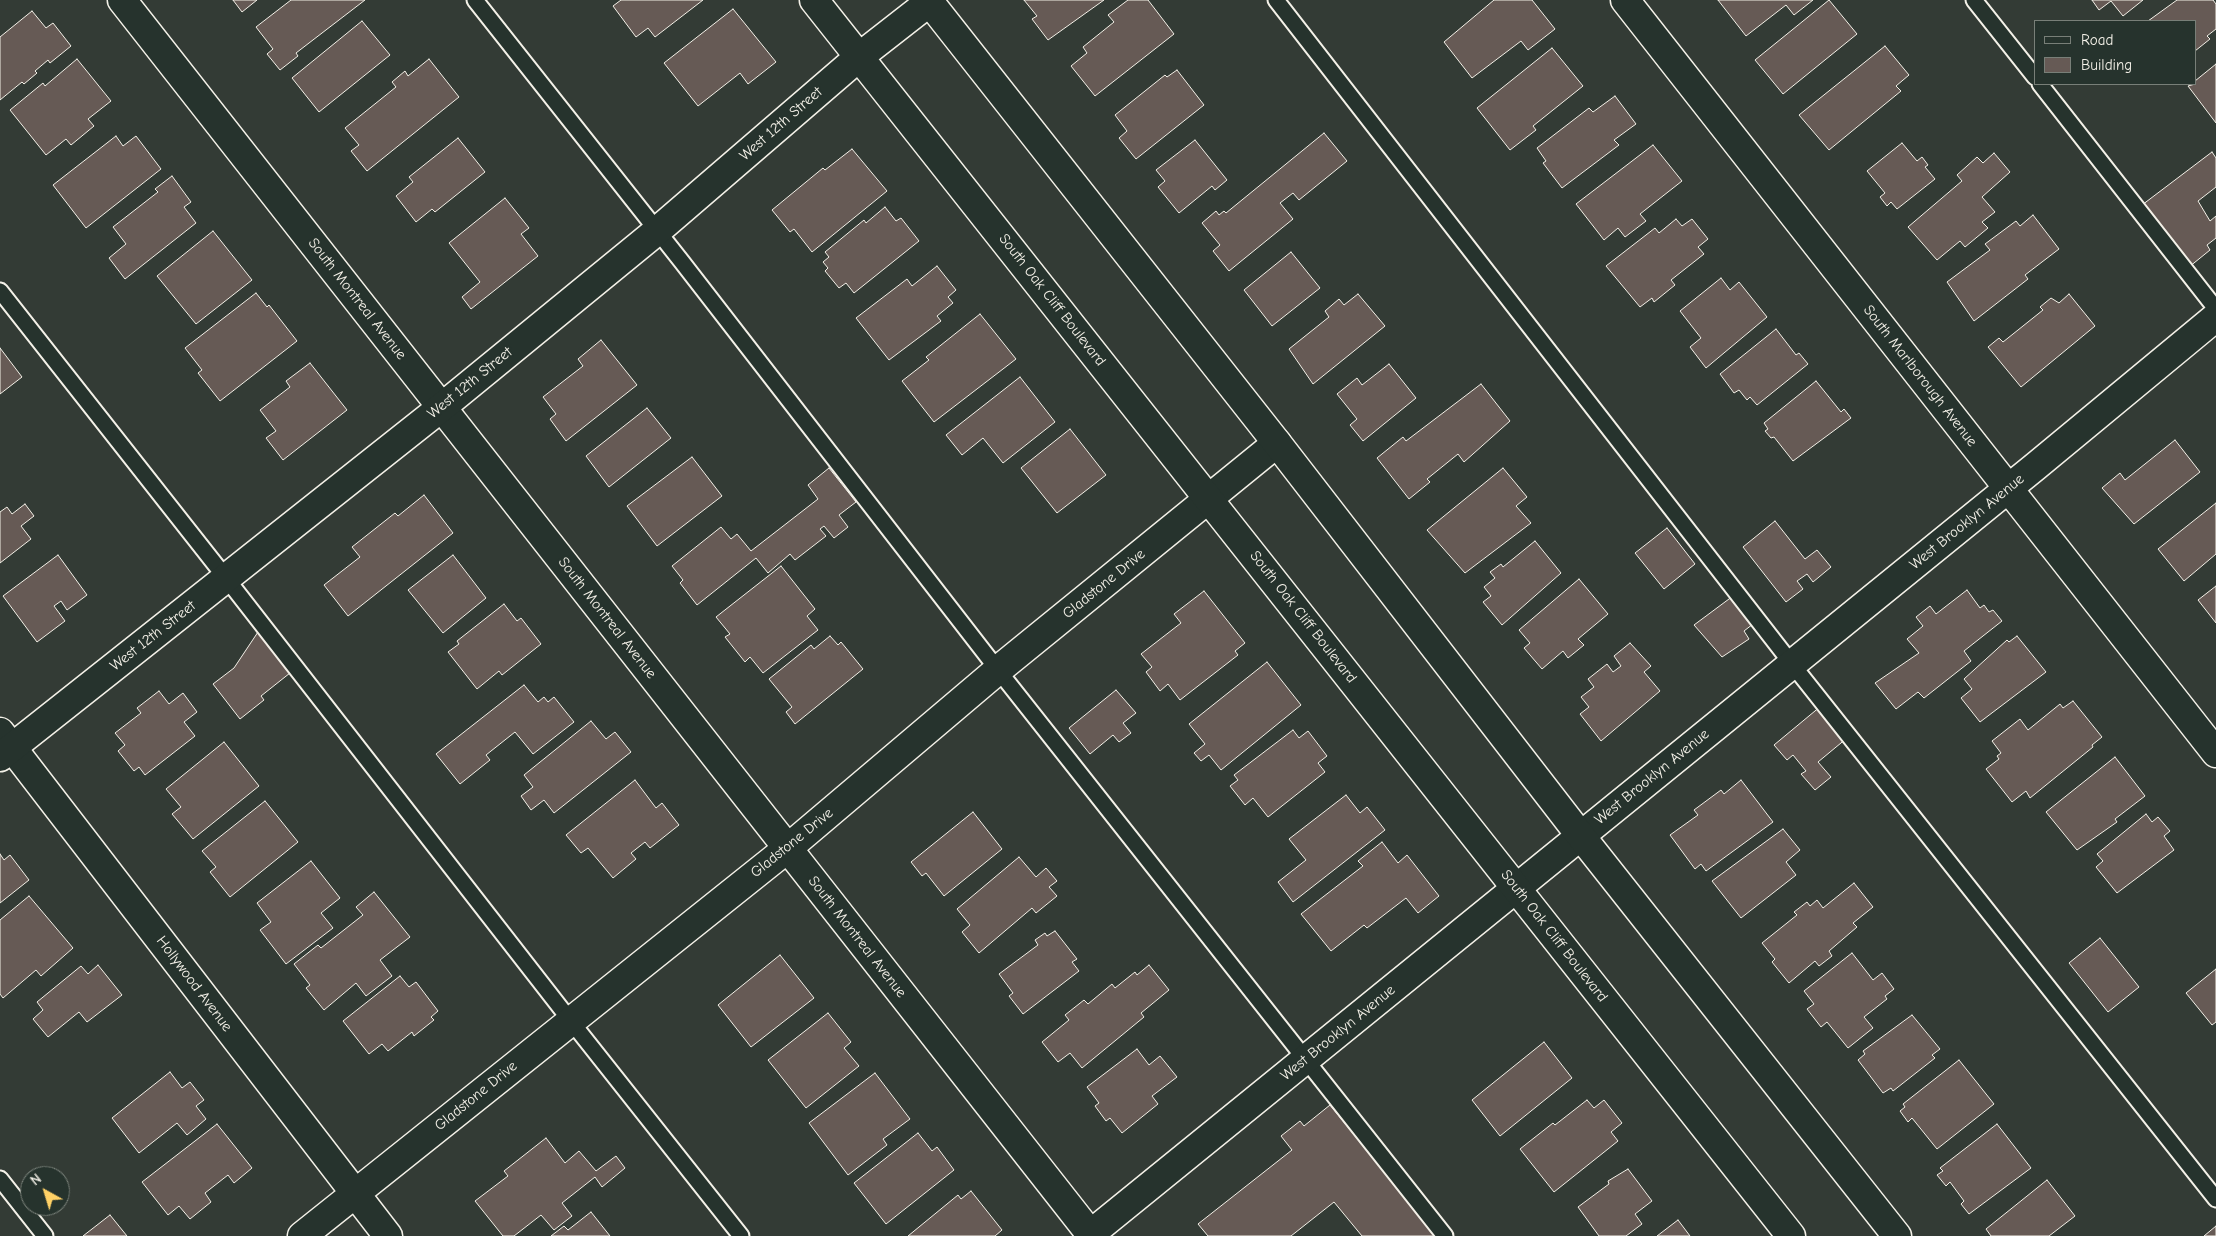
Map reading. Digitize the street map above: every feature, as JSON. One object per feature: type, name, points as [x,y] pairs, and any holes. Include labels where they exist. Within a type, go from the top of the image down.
[{"type":"street","name":"South Montreal Avenue","points":[[122,0],[1090,1235]]},
{"type":"street","name":"South Oak Cliff Boulevard","points":[[814,0],[1210,498],[1791,1236]]},
{"type":"street","name":"South Marlborough Avenue","points":[[1624,0],[2216,752]]},
{"type":"street","name":"West 12th Street","points":[[4,745],[226,578],[442,406],[658,231],[859,56],[930,1]]},
{"type":"street","points":[[930,1],[1277,443],[1580,835],[1897,1236]]},
{"type":"street","name":"West Brooklyn Avenue","points":[[1090,1235],[2008,489],[2216,317]]},
{"type":"street","name":"Gladstone Drive","points":[[302,1236],[570,1020],[788,848],[998,670],[1277,443]]},
{"type":"street","name":"Hollywood Avenue","points":[[4,745],[388,1236]]},
{"type":"lane","points":[[475,0],[658,231],[998,670],[1445,1236]]},
{"type":"lane","points":[[1276,0],[1792,664],[2216,1199]]},
{"type":"lane","points":[[1974,0],[2034,76]]},
{"type":"lane","points":[[2041,85],[2216,309]]},
{"type":"lane","points":[[0,291],[741,1236]]},
{"type":"lane","points":[[0,1179],[45,1236]]},
{"type":"building","points":[[233,0],[257,0],[242,12]]},
{"type":"building","points":[[291,0],[365,0],[296,53],[298,56],[280,70],[267,54],[273,49],[256,27]]},
{"type":"building","points":[[621,0],[703,0],[655,37],[648,28],[636,37],[613,6]]},
{"type":"building","points":[[1024,0],[1104,0],[1048,40],[1032,19],[1037,16]]},
{"type":"building","points":[[1128,0],[1148,0],[1174,34],[1095,96],[1071,66],[1087,53],[1083,47],[1114,22],[1108,15]]},
{"type":"building","points":[[1494,0],[1532,0],[1555,29],[1528,50],[1521,41],[1472,78],[1444,42]]},
{"type":"building","points":[[1718,0],[1813,0],[1794,15],[1786,5],[1746,36]]},
{"type":"building","points":[[1829,0],[1857,34],[1783,94],[1755,60]]},
{"type":"building","points":[[2092,0],[2143,0],[2123,16],[2111,1],[2099,10]]},
{"type":"building","points":[[2177,0],[2213,0],[2216,4],[2216,29],[2207,36],[2210,39],[2196,50],[2196,20],[2149,20]]},
{"type":"building","points":[[733,9],[776,62],[748,84],[740,73],[698,106],[664,63]]},
{"type":"building","points":[[32,11],[46,28],[53,23],[71,46],[50,63],[48,60],[24,84],[22,82],[0,100],[0,37]]},
{"type":"building","points":[[362,21],[390,55],[319,112],[292,78]]},
{"type":"building","points":[[1885,46],[1909,75],[1896,86],[1901,91],[1829,150],[1799,115]]},
{"type":"building","points":[[1552,48],[1583,86],[1533,126],[1536,130],[1510,150],[1477,108]]},
{"type":"building","points":[[77,59],[111,101],[88,119],[94,126],[71,145],[66,139],[46,155],[10,110],[43,83],[45,86]]},
{"type":"building","points":[[429,59],[459,97],[367,171],[351,151],[359,145],[345,128],[396,87],[392,82],[405,71],[408,76]]},
{"type":"building","points":[[2216,64],[2216,123],[2188,86],[2196,85],[2196,80]]},
{"type":"building","points":[[1177,70],[1204,105],[1136,159],[1119,138],[1127,131],[1115,115],[1165,75],[1167,77]]},
{"type":"building","points":[[1615,96],[1636,124],[1614,140],[1619,145],[1562,188],[1543,163],[1546,161],[1537,148],[1589,108],[1593,112]]},
{"type":"building","points":[[1324,133],[1347,161],[1299,200],[1293,193],[1280,203],[1293,219],[1229,271],[1213,251],[1220,245],[1202,223],[1216,211],[1219,215],[1224,211],[1226,213]]},
{"type":"building","points":[[116,136],[123,146],[136,136],[161,169],[86,228],[53,185]]},
{"type":"building","points":[[458,138],[485,172],[435,212],[432,209],[416,222],[396,196],[413,182],[409,177]]},
{"type":"building","points":[[1195,140],[1227,180],[1215,190],[1212,186],[1179,213],[1158,187],[1165,181],[1156,170]]},
{"type":"building","points":[[1902,143],[1917,161],[1922,157],[1928,165],[1925,167],[1935,179],[1897,209],[1891,202],[1887,206],[1880,197],[1885,193],[1867,171]]},
{"type":"building","points":[[1653,145],[1682,181],[1640,214],[1646,221],[1625,237],[1618,228],[1604,240],[1576,204]]},
{"type":"building","points":[[852,149],[887,191],[812,252],[794,229],[790,232],[772,210],[823,168],[825,170]]},
{"type":"building","points":[[2212,152],[2216,158],[2216,187],[2198,201],[2210,221],[2216,216],[2216,238],[2207,245],[2210,250],[2189,267],[2142,205]]},
{"type":"building","points":[[1994,153],[2010,172],[1982,197],[1995,212],[1982,222],[1988,228],[1965,247],[1960,241],[1937,260],[1908,227],[1962,181],[1957,175],[1977,157],[1983,163]]},
{"type":"building","points":[[172,176],[191,202],[184,207],[196,223],[125,279],[109,258],[126,244],[113,227],[158,192],[155,189]]},
{"type":"building","points":[[505,198],[529,228],[521,234],[538,256],[471,309],[462,297],[480,282],[449,243]]},
{"type":"building","points":[[885,207],[896,221],[901,218],[919,241],[854,293],[846,283],[839,288],[825,271],[828,268],[823,262],[829,257],[825,252],[864,220],[866,223]]},
{"type":"building","points":[[2033,215],[2059,249],[2025,275],[2028,279],[1974,321],[1947,282],[1990,250],[1985,244],[2016,221],[2020,226]]},
{"type":"building","points":[[1676,219],[1682,226],[1692,219],[1708,239],[1698,247],[1704,254],[1671,280],[1675,285],[1654,302],[1652,298],[1640,307],[1606,266],[1655,228],[1659,233]]},
{"type":"building","points":[[213,231],[252,280],[196,324],[157,276]]},
{"type":"building","points":[[1291,252],[1320,288],[1272,326],[1244,290]]},
{"type":"building","points":[[937,266],[956,290],[948,297],[953,303],[937,316],[941,321],[889,360],[856,318],[907,279],[912,286]]},
{"type":"building","points":[[1721,278],[1730,290],[1739,282],[1767,317],[1706,368],[1690,347],[1701,338],[1680,311]]},
{"type":"building","points":[[256,293],[267,307],[269,305],[297,341],[220,401],[198,373],[202,370],[185,348]]},
{"type":"building","points":[[1358,294],[1385,326],[1313,384],[1289,349],[1329,317],[1325,311],[1339,299],[1344,305]]},
{"type":"building","points":[[2069,294],[2095,326],[2021,387],[1988,347],[1999,338],[2003,342],[2043,310],[2040,307],[2051,298],[2059,303]]},
{"type":"building","points":[[980,314],[1016,359],[934,422],[902,381],[929,360],[926,357]]},
{"type":"building","points":[[1776,329],[1796,355],[1799,353],[1808,364],[1757,405],[1750,397],[1747,400],[1739,390],[1734,393],[1720,374]]},
{"type":"building","points":[[601,340],[637,385],[566,441],[550,419],[556,414],[543,397],[583,366],[578,359]]},
{"type":"building","points":[[0,348],[22,377],[0,394]]},
{"type":"building","points":[[310,363],[347,410],[283,460],[266,438],[276,431],[260,410],[290,387],[286,381]]},
{"type":"building","points":[[1389,364],[1416,398],[1363,441],[1350,425],[1357,419],[1337,394],[1357,378],[1362,385]]},
{"type":"building","points":[[1020,377],[1055,422],[1003,463],[983,438],[962,455],[946,435]]},
{"type":"building","points":[[1816,381],[1841,412],[1844,409],[1851,418],[1793,461],[1774,437],[1771,438],[1765,431],[1768,429],[1764,423]]},
{"type":"building","points":[[1481,384],[1510,421],[1464,462],[1458,454],[1427,479],[1430,482],[1409,499],[1377,458],[1403,437],[1406,441]]},
{"type":"building","points":[[647,408],[671,438],[609,487],[586,456]]},
{"type":"building","points":[[1070,429],[1106,475],[1057,513],[1021,468]]},
{"type":"building","points":[[2175,440],[2200,472],[2134,524],[2102,488],[2120,473],[2125,480]]},
{"type":"building","points":[[692,457],[722,496],[657,546],[627,506]]},
{"type":"building","points":[[829,468],[856,502],[839,515],[848,527],[834,538],[824,526],[820,529],[826,536],[795,560],[790,554],[768,573],[756,558],[697,605],[680,583],[683,580],[672,566],[721,527],[731,539],[737,534],[751,551],[818,499],[808,485]]},
{"type":"building","points":[[1503,468],[1527,497],[1516,506],[1531,523],[1465,573],[1427,530]]},
{"type":"building","points":[[424,495],[453,533],[348,616],[324,585],[360,557],[352,547],[395,513],[398,516]]},
{"type":"building","points":[[2216,503],[2216,554],[2184,581],[2158,549]]},
{"type":"building","points":[[25,504],[34,516],[21,526],[31,539],[0,563],[0,512],[7,507],[12,514]]},
{"type":"building","points":[[1775,521],[1805,559],[1817,550],[1831,567],[1813,582],[1807,574],[1797,581],[1803,589],[1786,602],[1743,547]]},
{"type":"building","points":[[1667,528],[1695,564],[1664,589],[1635,553]]},
{"type":"building","points":[[1535,541],[1561,573],[1502,625],[1483,602],[1491,596],[1484,587],[1495,578],[1490,572],[1501,564],[1503,567]]},
{"type":"building","points":[[58,555],[87,595],[67,610],[61,601],[54,606],[65,621],[37,642],[3,596]]},
{"type":"building","points":[[453,555],[486,598],[443,633],[408,590]]},
{"type":"building","points":[[781,566],[815,609],[807,616],[818,630],[763,673],[750,657],[745,662],[725,637],[730,634],[716,617]]},
{"type":"building","points":[[1579,579],[1608,614],[1578,639],[1584,645],[1568,658],[1563,651],[1542,669],[1524,648],[1530,643],[1519,630]]},
{"type":"building","points":[[2216,586],[2216,623],[2198,600]]},
{"type":"building","points":[[1967,590],[1980,608],[1984,605],[1989,612],[1993,610],[2002,621],[1964,651],[1971,661],[1924,698],[1918,692],[1896,709],[1875,683],[1919,653],[1907,639],[1923,626],[1916,617],[1930,606],[1936,614]]},
{"type":"building","points":[[1204,591],[1245,643],[1235,651],[1238,655],[1180,700],[1168,684],[1160,691],[1146,672],[1152,667],[1141,654],[1181,623],[1174,614]]},
{"type":"building","points":[[1733,596],[1753,624],[1744,631],[1749,639],[1722,657],[1694,625]]},
{"type":"building","points":[[504,604],[517,621],[521,618],[541,644],[502,675],[499,671],[477,689],[448,652],[459,644],[457,641]]},
{"type":"building","points":[[258,632],[290,673],[261,696],[264,700],[240,719],[213,684],[234,668]]},
{"type":"building","points":[[830,636],[838,645],[841,642],[863,669],[795,724],[786,712],[792,707],[769,679],[811,645],[814,649]]},
{"type":"building","points":[[2017,636],[2046,672],[1980,722],[1961,698],[1972,689],[1964,679],[2007,640],[2009,642]]},
{"type":"building","points":[[1630,643],[1651,666],[1644,672],[1660,691],[1601,741],[1580,714],[1589,707],[1581,697],[1594,687],[1588,679],[1607,664],[1613,672],[1621,666],[1614,656]]},
{"type":"building","points":[[1267,662],[1301,705],[1221,770],[1209,755],[1201,761],[1194,753],[1205,744],[1189,724]]},
{"type":"building","points":[[524,685],[538,702],[544,697],[548,702],[554,697],[574,722],[533,754],[515,732],[486,755],[490,760],[460,784],[436,754]]},
{"type":"building","points":[[1116,690],[1136,713],[1123,723],[1131,733],[1119,742],[1113,735],[1090,754],[1069,728]]},
{"type":"building","points":[[159,691],[169,704],[183,693],[197,712],[184,722],[195,736],[145,775],[139,767],[134,771],[118,751],[125,745],[115,733],[141,713],[137,708]]},
{"type":"building","points":[[2073,701],[2102,737],[2092,745],[2093,747],[2030,798],[2026,791],[2012,802],[1986,769],[1999,759],[1997,756],[2001,753],[1992,741],[2020,719],[2028,730],[2060,704],[2063,708]]},
{"type":"building","points":[[1821,706],[1847,738],[1818,762],[1831,777],[1815,790],[1801,774],[1806,771],[1793,755],[1787,760],[1774,745]]},
{"type":"building","points":[[591,721],[606,739],[615,732],[631,752],[554,813],[544,800],[531,810],[521,796],[533,787],[524,775]]},
{"type":"building","points":[[1293,730],[1299,738],[1308,731],[1327,756],[1318,763],[1325,772],[1268,817],[1253,798],[1245,805],[1230,786],[1238,780],[1234,775]]},
{"type":"building","points":[[224,742],[259,786],[193,839],[172,814],[181,807],[166,789]]},
{"type":"building","points":[[2115,757],[2145,796],[2115,819],[2117,822],[2077,850],[2046,812]]},
{"type":"building","points":[[635,780],[656,808],[662,803],[679,825],[650,848],[645,842],[631,853],[636,859],[613,878],[588,848],[581,853],[566,835]]},
{"type":"building","points":[[1741,780],[1773,822],[1706,871],[1701,864],[1695,869],[1670,835],[1698,815],[1694,810],[1721,790],[1724,794]]},
{"type":"building","points":[[1346,795],[1360,813],[1367,807],[1385,830],[1293,902],[1278,882],[1306,860],[1289,839]]},
{"type":"building","points":[[265,801],[298,842],[230,897],[210,872],[216,867],[202,851]]},
{"type":"building","points":[[973,812],[1002,849],[944,896],[926,873],[922,876],[911,862]]},
{"type":"building","points":[[2146,814],[2152,822],[2158,817],[2170,831],[2164,836],[2174,850],[2117,893],[2096,867],[2103,861],[2097,854]]},
{"type":"building","points":[[1783,829],[1800,850],[1786,862],[1796,875],[1741,918],[1712,881]]},
{"type":"building","points":[[1382,842],[1398,863],[1407,855],[1439,896],[1418,913],[1406,898],[1367,928],[1364,925],[1331,951],[1301,914],[1363,866],[1358,861]]},
{"type":"building","points":[[0,854],[4,860],[10,855],[29,880],[0,903]]},
{"type":"building","points":[[1019,857],[1036,877],[1046,868],[1057,881],[1049,887],[1057,896],[1036,913],[1032,908],[979,953],[962,932],[970,925],[957,909]]},
{"type":"building","points":[[311,861],[340,898],[321,913],[333,928],[286,964],[260,930],[271,922],[257,903]]},
{"type":"building","points":[[1854,883],[1873,907],[1853,923],[1857,927],[1829,951],[1832,956],[1819,966],[1815,961],[1789,983],[1772,962],[1775,959],[1762,943],[1797,915],[1794,912],[1807,902],[1810,906],[1817,900],[1823,908]]},
{"type":"building","points":[[374,892],[410,937],[380,960],[392,976],[366,996],[356,983],[324,1010],[306,988],[310,985],[294,964],[318,945],[321,948],[363,915],[356,907]]},
{"type":"building","points":[[29,896],[73,948],[41,976],[36,970],[3,998],[0,994],[0,920]]},
{"type":"building","points":[[1055,931],[1077,959],[1072,962],[1079,971],[1023,1014],[1009,996],[1013,993],[999,974],[1038,945],[1035,940],[1045,933],[1047,936]]},
{"type":"building","points":[[2100,938],[2139,987],[2108,1012],[2069,963]]},
{"type":"building","points":[[1852,953],[1873,980],[1882,973],[1894,989],[1885,996],[1887,999],[1864,1017],[1873,1028],[1848,1048],[1827,1022],[1821,1027],[1807,1009],[1814,1004],[1804,991]]},
{"type":"building","points":[[780,955],[814,998],[751,1047],[718,1005]]},
{"type":"building","points":[[98,965],[122,995],[87,1022],[79,1012],[48,1037],[33,1019],[43,1010],[37,1002],[81,966],[88,974]]},
{"type":"building","points":[[1149,965],[1169,990],[1141,1013],[1144,1017],[1082,1068],[1070,1053],[1058,1062],[1042,1042],[1069,1020],[1065,1015],[1084,1000],[1088,1004],[1112,984],[1115,988],[1135,972],[1137,975]]},
{"type":"building","points":[[2216,969],[2216,1022],[2212,1025],[2186,993]]},
{"type":"building","points":[[400,976],[409,987],[416,982],[438,1011],[431,1017],[434,1020],[414,1036],[412,1032],[388,1051],[382,1044],[369,1054],[343,1021]]},
{"type":"building","points":[[828,1013],[851,1042],[844,1048],[859,1066],[806,1108],[768,1060]]},
{"type":"building","points":[[1912,1015],[1940,1049],[1932,1055],[1935,1058],[1893,1091],[1891,1088],[1883,1093],[1858,1060],[1865,1054],[1863,1051]]},
{"type":"building","points":[[1544,1042],[1572,1078],[1500,1136],[1472,1100]]},
{"type":"building","points":[[1137,1049],[1149,1065],[1160,1056],[1177,1077],[1152,1096],[1158,1104],[1122,1133],[1110,1118],[1106,1121],[1095,1106],[1099,1103],[1087,1087]]},
{"type":"building","points":[[1959,1060],[1994,1104],[1937,1149],[1912,1118],[1908,1122],[1900,1111],[1905,1107],[1903,1104]]},
{"type":"building","points":[[170,1072],[182,1088],[190,1082],[204,1100],[196,1106],[206,1119],[187,1135],[177,1123],[139,1153],[112,1118]]},
{"type":"building","points":[[875,1073],[910,1119],[883,1139],[887,1145],[848,1175],[809,1123]]},
{"type":"building","points":[[1587,1100],[1594,1108],[1604,1100],[1622,1123],[1611,1132],[1618,1141],[1554,1192],[1520,1149],[1553,1123],[1555,1125]]},
{"type":"building","points":[[1330,1105],[1436,1236],[1362,1236],[1334,1202],[1291,1236],[1208,1236],[1198,1224],[1292,1150],[1281,1136],[1300,1121],[1304,1126]]},
{"type":"building","points":[[217,1124],[252,1168],[234,1183],[228,1175],[205,1193],[211,1202],[190,1219],[179,1206],[168,1215],[142,1182]]},
{"type":"building","points":[[1997,1124],[2031,1168],[1969,1214],[1961,1204],[1964,1201],[1950,1182],[1946,1186],[1937,1175],[1943,1171],[1940,1168]]},
{"type":"building","points":[[918,1133],[932,1151],[937,1147],[954,1170],[886,1224],[854,1183]]},
{"type":"building","points":[[546,1138],[565,1163],[579,1151],[596,1171],[616,1156],[625,1168],[602,1187],[595,1177],[562,1203],[572,1216],[554,1230],[541,1215],[514,1236],[503,1236],[475,1201],[508,1176],[504,1171]]},
{"type":"building","points":[[1628,1169],[1652,1201],[1635,1214],[1642,1224],[1626,1236],[1599,1236],[1578,1207],[1609,1184],[1608,1181]]},
{"type":"building","points":[[2047,1180],[2075,1216],[2049,1236],[1991,1236],[1986,1229]]},
{"type":"building","points":[[971,1191],[1002,1230],[995,1236],[908,1236],[958,1195],[961,1199]]},
{"type":"building","points":[[591,1212],[610,1236],[551,1236],[564,1226],[568,1230]]},
{"type":"building","points":[[110,1215],[127,1236],[83,1236]]},
{"type":"building","points":[[1678,1220],[1690,1236],[1657,1236]]},
{"type":"building","points":[[2216,1226],[2216,1236],[2204,1236]]}]
